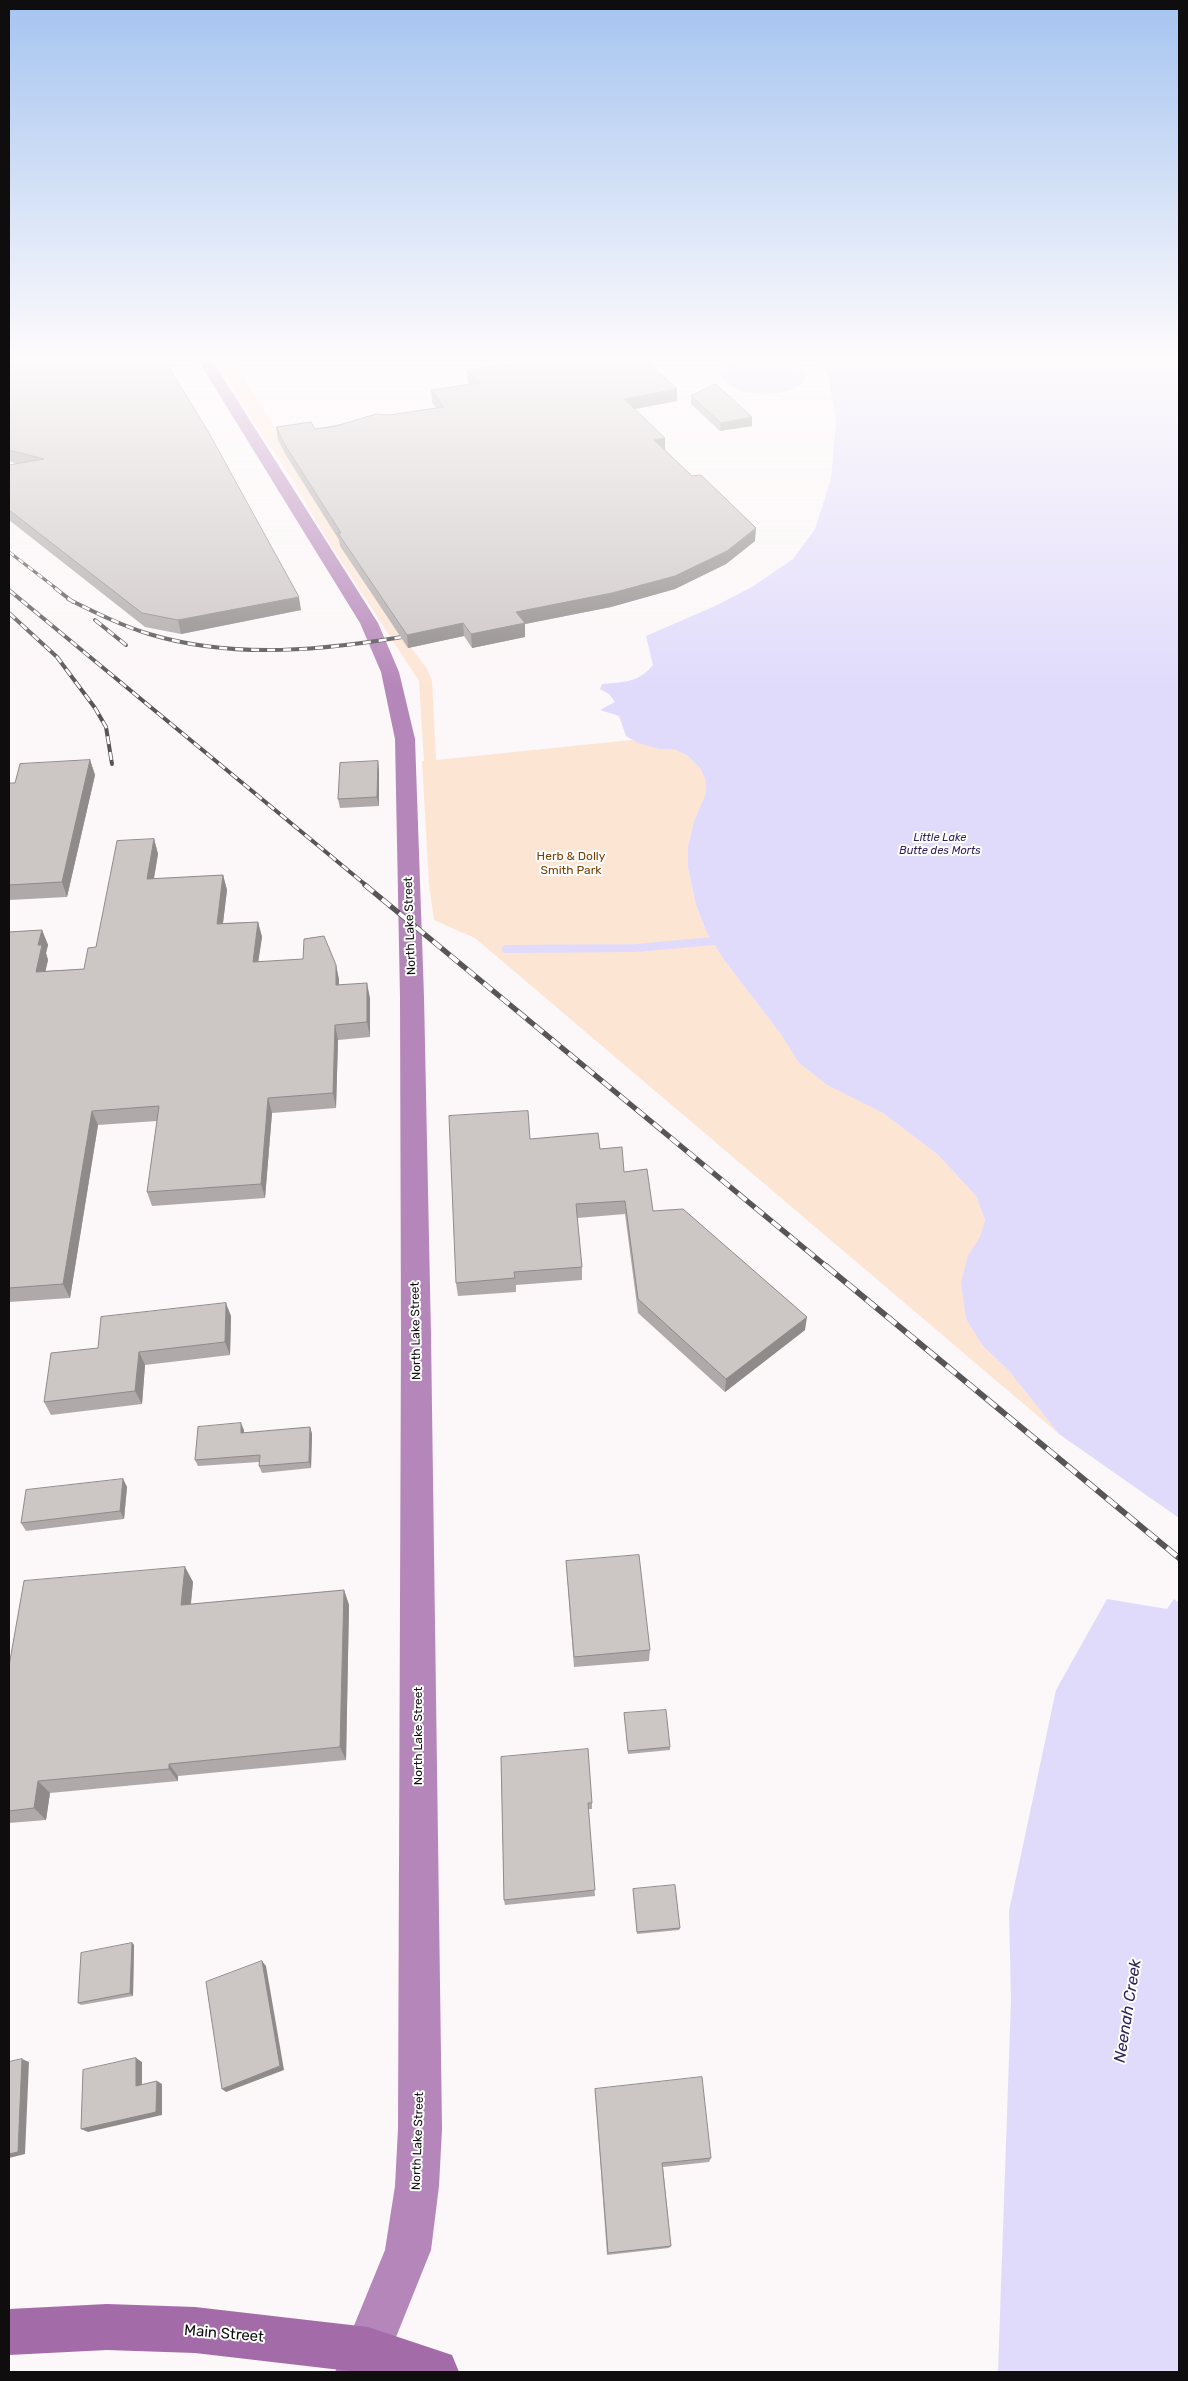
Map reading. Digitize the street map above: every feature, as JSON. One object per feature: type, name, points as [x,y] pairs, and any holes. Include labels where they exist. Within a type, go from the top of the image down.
[{"type":"main road","name":"North Lake Street","points":[[272,468],[369,623],[390,672],[405,739],[412,996],[416,1346],[420,2129],[417,2186],[408,2250],[363,2361]]},
{"type":"main road","name":"Main Street","points":[[9,2332],[106,2327],[195,2330],[363,2361],[435,2372]]},
{"type":"green space","name":"Herb & Dolly Smith Park","points":[[285,468],[300,468],[410,646],[427,669],[432,681],[436,760],[632,740],[659,749],[676,750],[688,756],[700,768],[705,779],[706,793],[694,821],[688,846],[688,868],[696,905],[706,931],[724,960],[780,1033],[799,1063],[827,1085],[883,1113],[938,1155],[976,1196],[985,1220],[981,1237],[970,1252],[966,1319],[982,1345],[1009,1371],[1059,1434],[475,938],[434,920],[429,884],[419,681],[328,541]]},
{"type":"water","name":"Little Lake Butte des Morts","points":[[832,468],[1179,468],[1179,1518],[1059,1434],[1009,1371],[982,1345],[966,1319],[961,1282],[968,1255],[980,1237],[985,1220],[976,1196],[938,1155],[883,1113],[827,1085],[799,1063],[780,1033],[724,960],[706,931],[696,905],[688,868],[688,846],[694,821],[706,793],[705,779],[700,768],[688,756],[676,750],[659,749],[638,743],[626,736],[619,716],[600,710],[615,702],[609,694],[600,689],[602,684],[624,682],[636,678],[653,665],[646,636],[715,606],[752,587],[793,559],[815,529],[831,479]]},
{"type":"water","name":"Neenah Creek","points":[[1107,1599],[1167,1609],[1174,1599],[1179,1603],[1179,2372],[998,2372],[1011,2000],[1009,1911],[1056,1690]]},
{"type":"building","points":[[9,468],[228,468],[299,597],[178,620],[142,613],[9,510]]},
{"type":"building","points":[[300,468],[684,468],[692,476],[701,475],[756,528],[727,551],[675,576],[612,593],[516,612],[525,623],[471,634],[463,623],[407,635],[338,533],[341,533]]},
{"type":"building","points":[[90,760],[62,882],[9,885],[9,783],[15,783],[20,764]]},
{"type":"building","points":[[378,761],[377,797],[338,799],[340,763]]},
{"type":"building","points":[[154,839],[147,879],[223,875],[217,924],[258,922],[253,962],[303,959],[304,939],[324,936],[336,965],[336,985],[367,983],[367,1022],[335,1025],[333,1093],[268,1098],[261,1184],[147,1192],[159,1106],[92,1111],[63,1284],[9,1288],[9,932],[42,930],[38,945],[42,945],[36,972],[84,969],[88,948],[96,947],[117,841]]},
{"type":"building","points":[[528,1111],[530,1139],[598,1133],[600,1149],[622,1147],[624,1172],[647,1169],[653,1211],[683,1209],[807,1317],[726,1379],[638,1299],[625,1201],[576,1204],[582,1267],[514,1272],[515,1278],[456,1283],[449,1116]]},
{"type":"building","points":[[226,1303],[225,1342],[139,1352],[135,1391],[44,1402],[51,1353],[98,1348],[101,1317]]},
{"type":"building","points":[[241,1423],[241,1433],[310,1427],[309,1462],[259,1466],[260,1455],[195,1460],[198,1427]]},
{"type":"building","points":[[123,1479],[120,1511],[21,1523],[26,1490]]},
{"type":"building","points":[[639,1555],[650,1650],[574,1657],[566,1561]]},
{"type":"building","points":[[185,1567],[181,1605],[344,1590],[340,1747],[169,1764],[169,1769],[38,1781],[34,1808],[9,1811],[9,1666],[24,1581]]},
{"type":"building","points":[[666,1710],[670,1747],[628,1751],[624,1713]]},
{"type":"building","points":[[588,1749],[592,1803],[588,1803],[595,1890],[504,1900],[501,1757]]},
{"type":"building","points":[[675,1885],[680,1928],[637,1932],[633,1889]]},
{"type":"building","points":[[132,1943],[130,1993],[78,2003],[81,1953]]},
{"type":"building","points":[[262,1961],[280,2066],[222,2089],[206,1982]]},
{"type":"building","points":[[136,2058],[136,2086],[157,2081],[156,2112],[81,2129],[83,2070]]},
{"type":"building","points":[[22,2059],[18,2152],[9,2154],[9,2062]]},
{"type":"building","points":[[702,2077],[711,2158],[662,2163],[671,2246],[608,2253],[595,2089]]},
{"type":"waterway","points":[[506,949],[636,948],[724,940]]},
{"type":"railway","points":[[9,552],[57,589]]},
{"type":"railway","points":[[55,588],[71,600]]},
{"type":"railway","points":[[9,590],[367,886]]},
{"type":"railway","points":[[71,600],[117,622],[149,634],[214,647],[248,650],[315,648],[414,635]]},
{"type":"railway","points":[[9,613],[57,657],[95,708],[106,727],[112,764]]},
{"type":"railway","points":[[95,620],[126,645]]},
{"type":"railway","points":[[365,885],[827,1267]]},
{"type":"railway","points":[[826,1266],[1179,1558]]}]
